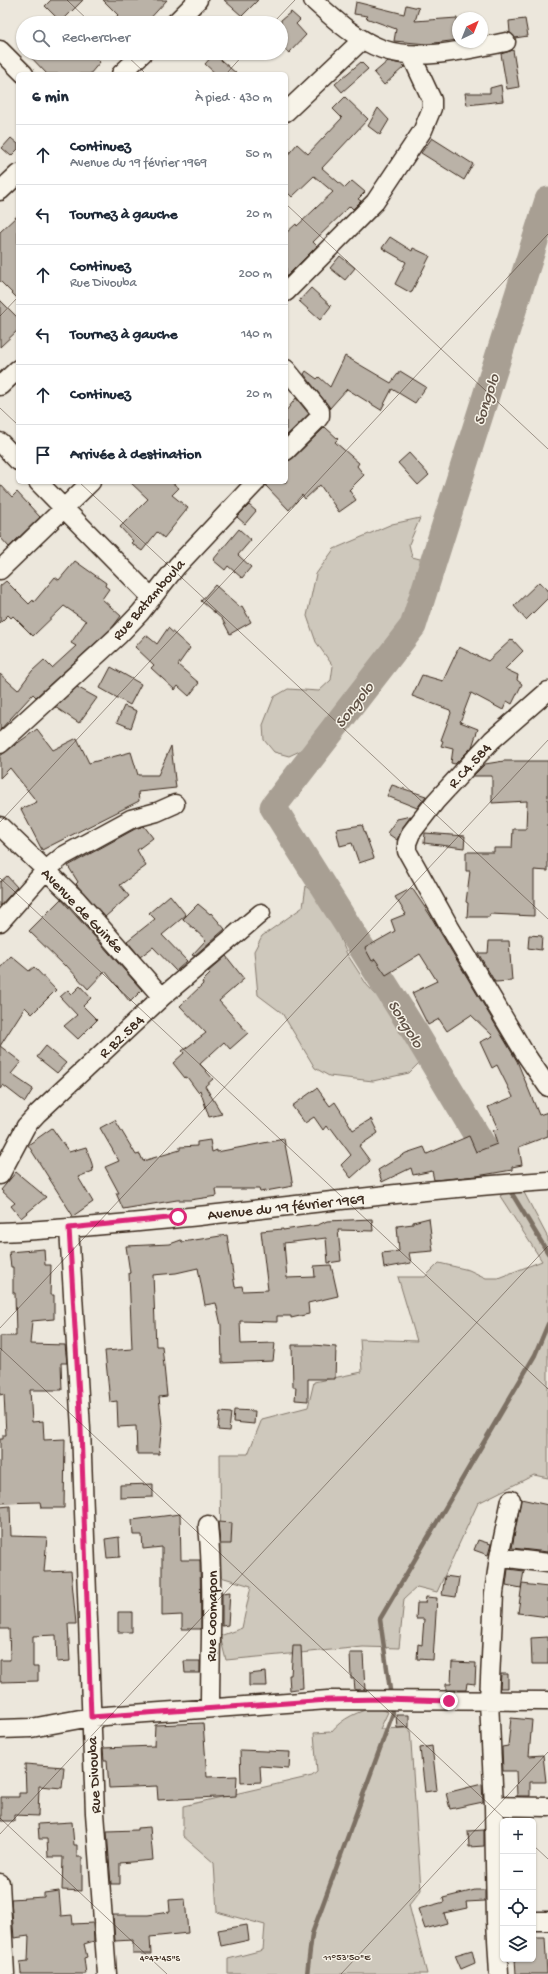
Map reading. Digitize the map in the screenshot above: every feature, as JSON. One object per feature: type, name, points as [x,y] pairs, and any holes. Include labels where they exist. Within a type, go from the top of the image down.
[{"type":"street","points":[[182,16],[198,0]]},
{"type":"street","points":[[313,0],[362,40],[383,50],[411,55],[442,52],[506,42]]},
{"type":"street","points":[[288,110],[362,40]]},
{"type":"street","points":[[0,50],[22,72]]},
{"type":"street","points":[[288,290],[375,202],[423,130],[432,108],[432,100],[411,55]]},
{"type":"street","points":[[123,72],[136,60]]},
{"type":"street","points":[[0,191],[16,176]]},
{"type":"street","points":[[0,386],[16,370]]},
{"type":"street","points":[[288,372],[320,411],[320,416],[288,450]]},
{"type":"street","points":[[0,442],[16,459]]},
{"type":"street","points":[[40,484],[151,597]]},
{"type":"street","points":[[0,570],[89,484]]},
{"type":"street","name":"Rue Batamboula","points":[[0,744],[119,635],[140,613],[151,597],[182,560],[254,484]]},
{"type":"street","name":"R.C4.584","points":[[548,691],[541,706],[492,740],[435,802],[411,833],[407,843],[407,851],[520,1046],[548,1087]]},
{"type":"street","points":[[0,922],[45,871],[63,856],[131,819],[157,812],[175,804]]},
{"type":"street","name":"Avenue de Guinée","points":[[0,826],[45,871],[76,899],[162,997]]},
{"type":"street","name":"R.B2.584","points":[[0,1175],[26,1126],[162,997],[261,913]]},
{"type":"street","name":"Avenue du 19 février 1969","points":[[7,1232],[69,1228],[445,1189],[548,1181]]},
{"type":"street","points":[[0,1217],[7,1232]]},
{"type":"street","name":"Rue Divouba","points":[[69,1228],[81,1429],[95,1813],[108,1974]]},
{"type":"street","points":[[499,1974],[500,1921],[488,1701],[494,1593],[498,1557],[511,1500]]},
{"type":"street","name":"Rue Coomapon","points":[[208,1525],[212,1602],[210,1708]]},
{"type":"street","points":[[498,1557],[548,1563]]},
{"type":"street","points":[[0,1729],[31,1728],[91,1717],[328,1700],[390,1699],[548,1701]]},
{"type":"street","points":[[494,1806],[548,1807]]},
{"type":"street","points":[[0,1883],[6,1974]]},
{"type":"street","points":[[536,1921],[548,1922]]},
{"type":"shaded area","points":[[420,518],[409,544],[412,557],[428,561],[409,622],[332,721],[302,750],[289,756],[274,752],[264,740],[263,725],[274,697],[288,689],[319,691],[331,680],[333,666],[316,642],[307,616],[316,574],[334,549],[392,524]]},
{"type":"shaded area","points":[[306,886],[326,907],[347,954],[367,985],[414,1036],[421,1050],[419,1063],[409,1073],[373,1081],[329,1076],[315,1068],[282,1013],[258,995],[254,951],[262,936],[303,907]]},
{"type":"shaded area","points":[[519,1183],[548,1238],[548,1478],[534,1475],[478,1503],[437,1592],[417,1587],[404,1599],[399,1648],[363,1647],[226,1660],[220,1636],[242,1628],[251,1586],[221,1577],[220,1454],[248,1454],[262,1419],[308,1407],[314,1382],[362,1372],[360,1339],[417,1341],[398,1277],[425,1277],[439,1263],[469,1270],[486,1278],[498,1278],[542,1261],[500,1196]]},
{"type":"shaded area","points":[[376,1707],[388,1712],[380,1729],[410,1728],[421,1890],[409,1905],[427,1974],[228,1974],[228,1959],[263,1950],[265,1925],[217,1912],[214,1863],[183,1836],[183,1806],[312,1776],[317,1772],[314,1733],[331,1732],[340,1723],[351,1716]]},
{"type":"building","points":[[51,0],[83,0],[67,16],[55,16],[45,6]]},
{"type":"building","points":[[103,0],[167,0],[152,16],[117,16],[118,15]]},
{"type":"building","points":[[224,0],[258,0],[242,16]]},
{"type":"building","points":[[356,2],[404,14],[406,5],[419,8],[415,21],[452,18],[452,41],[427,44],[394,41],[396,29],[366,18],[368,16],[354,14]]},
{"type":"building","points":[[291,12],[300,20],[296,24],[306,35],[289,53],[288,16],[286,16]]},
{"type":"building","points":[[525,19],[528,36],[515,38],[510,33],[509,21]]},
{"type":"building","points":[[513,50],[519,87],[507,89],[501,54]]},
{"type":"building","points":[[34,60],[98,60],[100,62],[92,72],[45,72]]},
{"type":"building","points":[[209,60],[221,60],[235,72],[214,72],[205,64]]},
{"type":"building","points":[[388,61],[401,64],[404,67],[384,85],[374,73]]},
{"type":"building","points":[[361,62],[368,69],[342,92],[335,84]]},
{"type":"building","points":[[501,85],[503,101],[467,105],[465,93],[490,93],[490,88]]},
{"type":"building","points":[[345,97],[368,119],[322,168],[345,188],[352,181],[365,192],[358,199],[361,201],[353,209],[350,206],[313,242],[317,246],[288,275],[288,231],[296,224],[297,226],[333,192],[314,176],[292,197],[288,193],[288,155],[297,144],[308,154],[342,118],[333,109]]},
{"type":"building","points":[[378,108],[389,120],[380,135],[368,126]]},
{"type":"building","points":[[11,138],[16,142],[16,151],[11,156],[2,148]]},
{"type":"building","points":[[432,138],[473,164],[464,180],[421,153]]},
{"type":"building","points":[[16,217],[16,297],[0,281],[0,232]]},
{"type":"building","points":[[390,237],[412,251],[413,248],[430,256],[411,293],[395,284],[406,262],[382,248]]},
{"type":"building","points":[[340,256],[355,268],[345,280],[330,268]]},
{"type":"building","points":[[311,288],[331,306],[320,320],[299,301]]},
{"type":"building","points":[[0,300],[16,316],[16,332],[0,347]]},
{"type":"building","points":[[345,356],[391,383],[400,371],[426,387],[415,403],[392,389],[381,410],[347,389],[330,408],[304,374],[306,371],[317,379],[319,377],[330,387]]},
{"type":"building","points":[[296,398],[309,414],[288,434],[288,408]]},
{"type":"building","points":[[325,427],[338,439],[335,442],[359,463],[357,466],[364,475],[349,490],[356,500],[339,512],[320,485],[305,499],[302,495],[289,510],[266,486],[266,484],[288,484],[288,460],[293,458]]},
{"type":"building","points":[[409,453],[429,475],[418,485],[398,463]]},
{"type":"building","points":[[0,484],[12,497],[17,492],[40,517],[9,547],[0,537]]},
{"type":"building","points":[[132,484],[174,484],[179,488],[172,495],[188,508],[164,538],[157,532],[142,551],[131,543],[133,541],[120,527],[148,499]]},
{"type":"building","points":[[249,505],[256,511],[245,524],[237,517]]},
{"type":"building","points":[[239,529],[251,540],[238,555],[251,567],[242,578],[228,566],[225,570],[213,560]]},
{"type":"building","points":[[75,561],[106,583],[105,586],[109,589],[102,599],[121,616],[112,628],[36,697],[33,694],[0,730],[0,674],[18,690],[32,671],[44,660],[52,668],[76,646],[71,643],[86,621],[64,606],[33,636],[13,616],[11,618],[8,615],[0,623],[0,586],[6,581],[29,604],[33,600],[34,602],[55,577],[59,580]]},
{"type":"building","points":[[539,582],[548,590],[548,598],[526,620],[514,606]]},
{"type":"building","points":[[215,585],[240,607],[242,606],[251,622],[230,634],[222,619],[201,601]]},
{"type":"building","points":[[168,628],[190,648],[178,665],[199,683],[189,696],[178,686],[175,690],[151,668],[154,665],[135,647],[146,635],[157,644]]},
{"type":"building","points":[[512,639],[523,651],[505,669],[518,675],[517,680],[522,684],[512,704],[507,701],[503,710],[471,693],[460,722],[478,729],[472,747],[455,764],[451,763],[453,749],[441,746],[443,741],[441,740],[451,713],[450,710],[412,696],[422,675],[443,681],[459,647],[488,661]]},
{"type":"building","points":[[111,667],[141,684],[130,705],[100,688]]},
{"type":"building","points":[[77,687],[97,698],[79,723],[55,707]]},
{"type":"building","points":[[124,706],[137,711],[131,728],[117,722]]},
{"type":"building","points":[[37,729],[53,750],[77,738],[89,763],[131,752],[138,775],[158,775],[171,746],[176,788],[138,792],[139,801],[42,850],[21,809],[37,802],[10,768],[0,778],[0,756]]},
{"type":"building","points":[[504,761],[548,761],[548,871],[534,870],[534,916],[490,914],[489,917],[467,917],[468,903],[466,902],[470,871],[466,871],[466,852],[494,852],[494,848],[512,848],[513,829],[526,829],[527,801],[492,803],[492,776],[473,776],[485,764]]},
{"type":"building","points":[[392,785],[426,796],[417,808],[387,796]]},
{"type":"building","points":[[411,816],[403,827],[397,840],[387,833],[397,819]]},
{"type":"building","points":[[362,825],[374,858],[359,863],[352,843],[340,846],[336,829]]},
{"type":"building","points":[[144,826],[153,838],[137,850],[146,866],[120,885],[129,896],[105,917],[76,884],[78,882],[68,866],[135,829]]},
{"type":"building","points":[[425,833],[465,836],[464,848],[424,843]]},
{"type":"building","points":[[7,876],[17,887],[0,906],[0,882]]},
{"type":"building","points":[[412,888],[430,915],[517,1061],[539,1115],[548,1112],[548,1136],[519,1147],[522,1165],[512,1167],[512,1170],[477,1176],[434,1180],[432,1171],[413,1175],[411,1168],[382,1182],[378,1170],[406,1153],[424,1147],[427,1154],[469,1136],[476,1152],[497,1144],[493,1130],[498,1129],[488,1107],[513,1097],[497,1065],[492,1068],[480,1042],[493,1036],[471,1015],[447,1031],[439,1019],[428,1025],[412,993],[437,981],[420,954],[386,975],[375,959],[372,961],[365,948],[395,931],[391,920],[406,914],[395,897]]},
{"type":"building","points":[[170,895],[186,915],[162,935],[187,961],[176,971],[153,947],[140,957],[127,941],[155,919],[149,913]]},
{"type":"building","points":[[61,899],[142,990],[130,1002],[105,971],[88,989],[66,965],[65,966],[29,931]]},
{"type":"building","points":[[198,904],[210,914],[211,913],[225,929],[194,956],[192,955],[206,940],[183,919]]},
{"type":"building","points":[[529,935],[542,936],[541,950],[528,948]]},
{"type":"building","points":[[489,941],[509,941],[512,981],[495,982],[478,953],[488,953]]},
{"type":"building","points":[[11,956],[29,971],[34,967],[56,990],[32,1014],[25,1007],[0,1046],[0,968]]},
{"type":"building","points":[[226,956],[244,979],[219,1001],[248,1033],[230,1049],[224,1042],[200,1064],[213,1079],[205,1086],[222,1114],[209,1117],[200,1090],[198,1092],[187,1077],[185,1078],[173,1063],[184,1053],[182,1051],[206,1033],[180,1006],[203,984],[202,982],[210,974],[208,972]]},
{"type":"building","points":[[80,986],[91,998],[83,1006],[97,1020],[78,1039],[64,1026],[77,1015],[60,997],[68,990],[72,994]]},
{"type":"building","points":[[0,1046],[21,1062],[11,1074],[33,1089],[25,1102],[3,1085],[0,1089]]},
{"type":"building","points":[[46,1046],[66,1063],[57,1073],[37,1057]]},
{"type":"building","points":[[317,1088],[330,1106],[335,1102],[353,1130],[371,1119],[378,1133],[359,1146],[370,1161],[351,1178],[341,1165],[351,1155],[331,1128],[329,1130],[326,1126],[323,1130],[314,1117],[305,1123],[292,1106]]},
{"type":"building","points":[[115,1120],[136,1155],[140,1154],[143,1161],[180,1150],[180,1147],[197,1146],[197,1142],[210,1140],[212,1152],[217,1150],[217,1152],[284,1139],[293,1186],[260,1192],[259,1189],[216,1189],[217,1196],[190,1200],[177,1200],[123,1209],[116,1193],[119,1193],[105,1167],[119,1161],[100,1128]]},
{"type":"building","points":[[52,1128],[69,1152],[86,1147],[92,1164],[93,1171],[78,1177],[93,1202],[73,1216],[28,1145]]},
{"type":"building","points":[[16,1172],[46,1197],[21,1218],[11,1206],[15,1203],[1,1190]]},
{"type":"building","points":[[429,1218],[433,1251],[409,1253],[411,1263],[384,1268],[382,1253],[399,1251],[397,1226],[413,1224],[413,1222]]},
{"type":"building","points":[[372,1219],[373,1231],[338,1230],[341,1261],[328,1263],[326,1238],[284,1243],[287,1278],[315,1277],[314,1266],[331,1265],[338,1296],[308,1303],[309,1314],[291,1318],[291,1316],[277,1316],[277,1322],[240,1321],[241,1344],[275,1343],[273,1361],[222,1363],[221,1325],[216,1303],[205,1305],[198,1268],[176,1273],[153,1275],[156,1346],[162,1346],[167,1396],[159,1397],[162,1425],[159,1454],[137,1454],[136,1426],[118,1427],[117,1401],[110,1402],[105,1351],[132,1349],[130,1273],[126,1246],[170,1244],[181,1240],[182,1242],[227,1235],[235,1287],[242,1286],[243,1291],[268,1290],[261,1231],[283,1230],[318,1225],[327,1221]]},
{"type":"building","points":[[44,1249],[45,1265],[51,1265],[50,1295],[54,1295],[54,1319],[32,1321],[30,1344],[65,1345],[67,1363],[61,1363],[62,1390],[30,1390],[32,1422],[43,1421],[44,1440],[65,1439],[64,1508],[41,1508],[40,1502],[0,1503],[0,1439],[3,1439],[3,1435],[6,1435],[4,1394],[0,1395],[0,1336],[16,1336],[13,1267],[11,1267],[9,1252]]},
{"type":"building","points":[[292,1345],[336,1347],[335,1379],[308,1379],[308,1401],[295,1400],[296,1387],[293,1387]]},
{"type":"building","points":[[234,1410],[255,1411],[254,1424],[233,1422]]},
{"type":"building","points":[[220,1412],[231,1413],[229,1431],[218,1430]]},
{"type":"building","points":[[153,1484],[153,1497],[120,1498],[120,1485]]},
{"type":"building","points":[[521,1499],[548,1505],[548,1552],[512,1548]]},
{"type":"building","points":[[10,1506],[11,1536],[47,1537],[44,1572],[71,1571],[76,1624],[68,1624],[70,1661],[57,1662],[56,1635],[33,1636],[33,1667],[38,1667],[38,1681],[0,1682],[0,1660],[10,1660],[9,1629],[0,1629],[0,1507]]},
{"type":"building","points":[[180,1514],[181,1560],[200,1560],[201,1629],[182,1629],[182,1615],[162,1616],[162,1547],[143,1549],[142,1535],[133,1535],[132,1520]]},
{"type":"building","points":[[218,1522],[232,1523],[231,1544],[220,1544]]},
{"type":"building","points":[[119,1537],[120,1557],[107,1558],[105,1539]]},
{"type":"building","points":[[478,1540],[491,1544],[488,1555],[474,1550]]},
{"type":"building","points":[[508,1569],[524,1571],[521,1588],[506,1585]]},
{"type":"building","points":[[445,1576],[459,1578],[456,1597],[442,1595]]},
{"type":"building","points":[[522,1584],[548,1587],[548,1617],[518,1613]]},
{"type":"building","points":[[230,1592],[228,1625],[222,1626],[222,1593]]},
{"type":"building","points":[[426,1597],[437,1598],[433,1660],[417,1659],[418,1644],[422,1645],[424,1619],[416,1619],[417,1603],[425,1603]]},
{"type":"building","points":[[118,1612],[132,1612],[132,1632],[118,1632]]},
{"type":"building","points":[[548,1637],[548,1664],[532,1664],[531,1638]]},
{"type":"building","points":[[293,1646],[301,1646],[303,1688],[290,1690],[289,1675],[291,1675]]},
{"type":"building","points":[[350,1653],[363,1653],[365,1690],[355,1690],[354,1679],[351,1679]]},
{"type":"building","points":[[184,1661],[200,1661],[200,1673],[185,1673]]},
{"type":"building","points":[[452,1662],[476,1663],[475,1684],[467,1683],[466,1690],[446,1690],[446,1684],[451,1684]]},
{"type":"building","points":[[266,1672],[267,1686],[249,1686],[249,1674]]},
{"type":"building","points":[[501,1674],[508,1674],[508,1688],[500,1688]]},
{"type":"building","points":[[396,1715],[409,1715],[409,1727],[397,1728]]},
{"type":"building","points":[[511,1718],[532,1720],[529,1756],[543,1755],[546,1782],[530,1782],[530,1796],[517,1796],[516,1771],[503,1771],[502,1747],[508,1746]]},
{"type":"building","points":[[203,1723],[207,1777],[237,1776],[236,1796],[158,1800],[157,1786],[109,1788],[107,1760],[104,1760],[103,1748],[154,1746],[155,1725]]},
{"type":"building","points":[[432,1746],[437,1790],[425,1792],[420,1748]]},
{"type":"building","points":[[240,1750],[290,1752],[289,1768],[260,1766],[261,1782],[241,1783]]},
{"type":"building","points":[[25,1764],[64,1767],[62,1788],[39,1786],[38,1816],[14,1815],[14,1821],[1,1821],[1,1797],[19,1797],[19,1793],[26,1793]]},
{"type":"building","points":[[482,1784],[483,1802],[450,1809],[446,1793]]},
{"type":"building","points":[[72,1822],[74,1845],[77,1845],[77,1857],[82,1857],[82,1891],[62,1890],[63,1857],[48,1857],[47,1839],[39,1839],[38,1824]]},
{"type":"building","points":[[150,1827],[153,1860],[120,1863],[120,1884],[111,1884],[107,1831],[137,1830],[137,1828]]},
{"type":"building","points":[[484,1830],[484,1846],[469,1847],[468,1831]]},
{"type":"building","points":[[475,1890],[485,1890],[485,1901],[466,1902],[467,1908],[444,1913],[447,1923],[425,1929],[418,1909],[444,1902],[443,1898]]},
{"type":"building","points":[[59,1891],[61,1916],[72,1915],[73,1924],[93,1923],[94,1941],[84,1944],[87,1957],[84,1958],[86,1974],[21,1974],[20,1962],[28,1961],[29,1936],[14,1938],[11,1899],[44,1897],[44,1893]]},
{"type":"building","points":[[185,1899],[188,1933],[150,1937],[151,1954],[133,1954],[133,1940],[115,1941],[113,1915],[148,1915],[170,1912],[169,1900]]},
{"type":"building","points":[[247,1925],[249,1940],[221,1946],[218,1930]]},
{"type":"building","points":[[536,1938],[545,1938],[547,1974],[516,1974],[515,1962],[536,1962]]},
{"type":"building","points":[[472,1950],[475,1963],[461,1969],[455,1955]]},
{"type":"waterway","name":"Songolo","points":[[491,1159],[416,1034],[273,807],[413,626],[548,200]]},
{"type":"waterway","points":[[508,1187],[548,1253]]},
{"type":"waterway","points":[[391,1697],[380,1619],[535,1355],[548,1324]]},
{"type":"waterway","points":[[307,1974],[312,1934],[393,1713],[391,1704]]},
{"type":"route","points":[[178,1217],[69,1228],[81,1429],[91,1717],[328,1700],[384,1699],[449,1701]]}]
